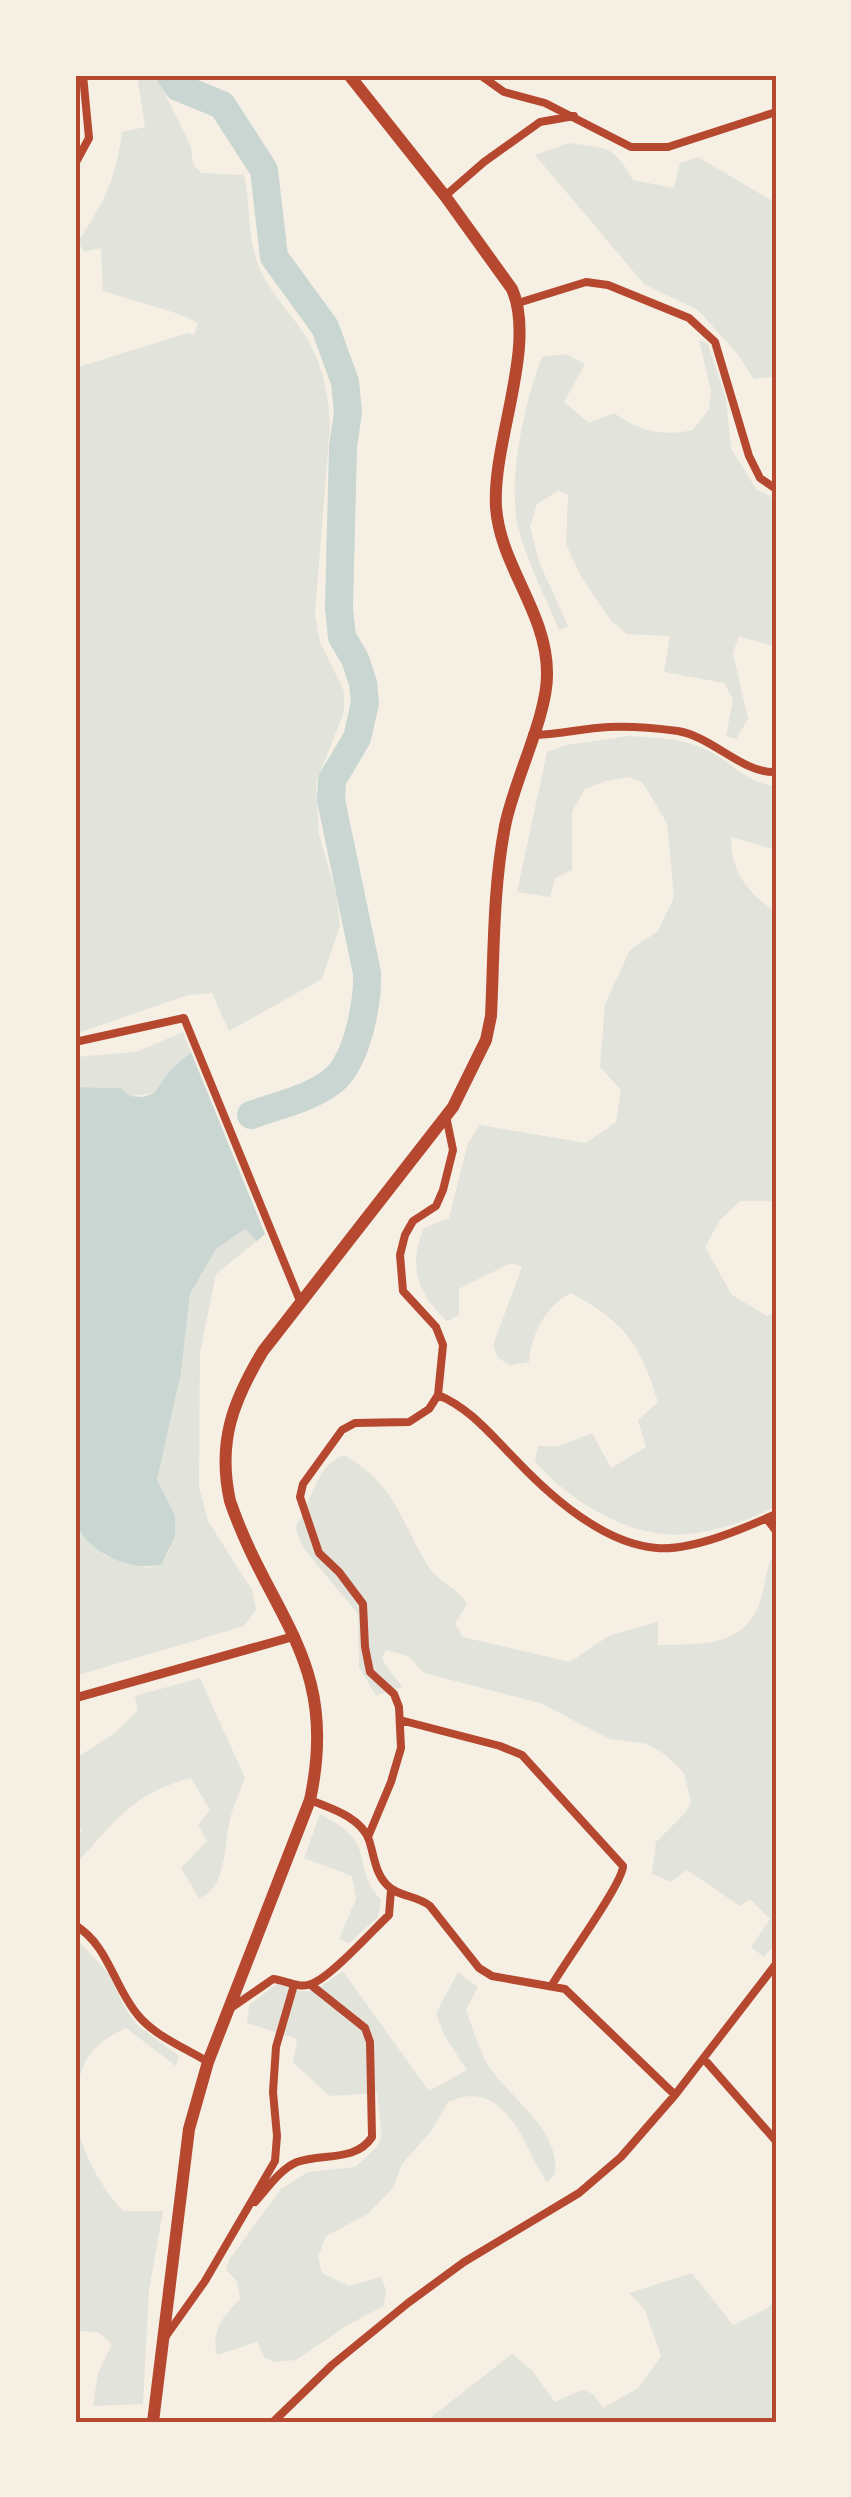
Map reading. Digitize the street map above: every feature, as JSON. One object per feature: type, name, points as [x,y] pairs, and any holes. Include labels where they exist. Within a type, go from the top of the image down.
[{"type":"highway","points":[[154,2422],[188,2129],[208,2062],[310,1800],[319,1760],[318,1709],[312,1682],[295,1636],[236,1520],[224,1476],[231,1411],[241,1388],[300,1301],[446,1116],[486,1040],[504,830],[545,692],[547,673],[544,639],[514,567],[496,507],[500,449],[517,350],[518,303],[512,289],[444,196],[348,75]]},
{"type":"street","points":[[75,164],[89,138],[83,75]]},
{"type":"street","points":[[480,75],[504,92],[545,102],[631,147],[654,149],[776,112]]},
{"type":"street","points":[[444,196],[540,122],[574,116]]},
{"type":"street","points":[[518,303],[586,282],[608,285],[689,318],[714,342],[748,456],[760,478],[776,489]]},
{"type":"street","points":[[532,734],[560,735],[636,726],[683,732],[713,743],[762,773],[776,772]]},
{"type":"street","points":[[75,1042],[184,1018],[300,1301]]},
{"type":"street","points":[[368,1837],[402,1748],[400,1720],[394,1694],[370,1672],[363,1604],[319,1553],[300,1497],[303,1484],[342,1430],[355,1424],[409,1422],[429,1409],[438,1396],[443,1346],[436,1328],[403,1290],[400,1254],[413,1221],[436,1206],[443,1190],[453,1150],[446,1116]]},
{"type":"street","points":[[438,1396],[453,1401],[474,1417],[530,1476],[555,1496],[596,1526],[622,1538],[658,1548],[676,1547],[736,1532],[771,1516],[776,1531]]},
{"type":"street","points":[[75,1698],[295,1636]]},
{"type":"street","points":[[400,1720],[500,1746],[522,1756],[622,1866],[619,1885],[572,1949],[552,1985]]},
{"type":"street","points":[[310,1800],[343,1814],[368,1837],[376,1867],[391,1890],[389,1914],[311,1985]]},
{"type":"street","points":[[391,1890],[422,1899],[467,1956],[492,1976],[565,1988],[675,2095]]},
{"type":"street","points":[[75,1925],[100,1948],[137,2015],[208,2062]]},
{"type":"street","points":[[273,2422],[332,2365],[408,2303],[464,2262],[579,2194],[620,2157],[675,2095],[776,1964]]},
{"type":"street","points":[[231,2008],[273,1979],[311,1985],[366,2028],[370,2042],[372,2138],[365,2148],[298,2162],[284,2170],[246,2212]]},
{"type":"street","points":[[164,2340],[206,2281],[275,2161],[276,2047],[294,1985]]},
{"type":"street","points":[[704,2059],[776,2142]]},
{"type":"shaded area","points":[[137,75],[156,75],[191,147],[193,164],[201,173],[244,175],[259,267],[310,344],[325,384],[330,426],[315,613],[320,642],[344,691],[344,712],[316,783],[319,834],[337,896],[340,926],[322,979],[229,1031],[212,993],[188,995],[75,1034],[75,368],[188,333],[194,335],[198,323],[103,291],[101,248],[84,252],[78,242],[108,190],[122,132],[145,127]]},
{"type":"shaded area","points":[[569,143],[608,150],[633,180],[674,188],[680,163],[698,157],[776,203],[776,376],[754,379],[698,310],[644,284],[535,155]]},
{"type":"shaded area","points":[[699,340],[708,344],[726,399],[731,448],[756,489],[776,500],[776,647],[739,636],[733,653],[748,719],[736,739],[726,736],[733,699],[724,683],[664,672],[670,636],[627,634],[611,621],[582,578],[566,545],[568,495],[558,491],[537,504],[530,527],[539,562],[568,626],[559,630],[527,555],[516,511],[519,442],[542,357],[565,354],[585,364],[564,402],[589,423],[614,413],[651,431],[682,432],[693,430],[709,409],[711,391]]},
{"type":"shaded area","points":[[629,736],[694,745],[750,778],[776,786],[776,850],[731,837],[734,861],[743,881],[776,912],[776,1201],[740,1201],[720,1220],[705,1247],[732,1295],[767,1316],[776,1311],[776,1506],[736,1523],[691,1534],[644,1531],[609,1518],[561,1487],[535,1461],[538,1446],[560,1446],[592,1433],[611,1468],[646,1447],[638,1420],[658,1402],[645,1365],[618,1325],[571,1293],[554,1305],[541,1322],[529,1362],[510,1365],[498,1358],[493,1345],[522,1267],[511,1263],[459,1289],[459,1315],[447,1321],[428,1300],[416,1267],[424,1228],[449,1218],[468,1143],[480,1125],[586,1143],[616,1122],[621,1090],[600,1067],[605,1004],[630,950],[658,931],[674,897],[667,823],[642,782],[629,777],[585,789],[572,812],[572,870],[555,878],[550,897],[517,892],[547,752],[566,745]]},
{"type":"shaded area","points":[[183,1032],[191,1052],[172,1068],[154,1093],[130,1096],[121,1088],[75,1087],[75,1057],[136,1052]]},
{"type":"shaded area","points":[[191,1052],[265,1234],[257,1241],[245,1229],[216,1249],[190,1294],[181,1373],[157,1480],[175,1515],[175,1536],[162,1564],[141,1566],[118,1561],[98,1550],[81,1532],[75,1510],[75,1087],[121,1088],[130,1096],[143,1097],[154,1093],[171,1069]]},
{"type":"shaded area","points":[[245,1229],[257,1241],[216,1274],[200,1352],[199,1487],[208,1521],[252,1590],[256,1610],[244,1626],[75,1676],[75,1510],[104,1555],[147,1568],[162,1564],[169,1552],[175,1516],[157,1480],[181,1373],[190,1294],[216,1249]]},
{"type":"shaded area","points":[[344,1455],[386,1491],[428,1566],[467,1604],[455,1624],[463,1637],[570,1662],[610,1635],[658,1622],[658,1645],[707,1643],[734,1634],[755,1613],[776,1551],[776,1943],[764,1957],[751,1947],[770,1919],[750,1899],[740,1906],[687,1870],[671,1882],[652,1874],[656,1842],[691,1802],[684,1773],[663,1753],[647,1744],[610,1739],[540,1703],[424,1673],[408,1656],[386,1650],[382,1659],[402,1687],[376,1696],[359,1667],[358,1614],[304,1549],[295,1527],[326,1468]]},
{"type":"shaded area","points":[[200,1678],[245,1778],[214,1886],[199,1898],[181,1868],[207,1841],[198,1825],[210,1810],[191,1778],[138,1801],[75,1864],[75,1841],[82,1829],[75,1824],[75,1759],[116,1732],[138,1710],[135,1696]]},
{"type":"shaded area","points":[[320,1814],[351,1835],[371,1887],[381,1900],[378,1917],[349,1943],[339,1939],[356,1899],[352,1876],[304,1858]]},
{"type":"shaded area","points":[[75,1937],[109,1974],[137,2025],[179,2056],[176,2066],[126,2028],[103,2041],[89,2056],[75,2100]]},
{"type":"shaded area","points":[[343,1971],[429,2091],[467,2070],[444,2035],[436,2013],[458,1972],[478,1987],[466,2010],[479,2047],[499,2080],[543,2130],[555,2158],[555,2174],[547,2182],[518,2129],[498,2106],[471,2096],[448,2102],[432,2130],[402,2164],[393,2188],[368,2214],[326,2236],[318,2257],[322,2273],[349,2286],[381,2277],[386,2290],[384,2306],[296,2360],[275,2362],[264,2357],[257,2342],[217,2355],[220,2324],[240,2299],[237,2281],[226,2270],[229,2260],[281,2189],[308,2172],[355,2167],[377,2147],[382,2136],[377,2093],[330,2096],[293,2063],[297,2039],[247,2023],[249,2005],[278,1983],[298,1991],[312,1990]]},
{"type":"shaded area","points":[[75,2112],[92,2165],[123,2211],[163,2211],[149,2290],[143,2404],[93,2406],[98,2373],[112,2344],[98,2332],[75,2331]]},
{"type":"shaded area","points":[[692,2273],[733,2325],[768,2308],[776,2299],[776,2422],[425,2422],[512,2354],[532,2370],[555,2402],[584,2389],[603,2408],[638,2388],[661,2356],[645,2310],[629,2293]]},
{"type":"waterway","points":[[170,75],[178,87],[222,105],[264,170],[274,257],[325,327],[345,382],[348,412],[343,447],[339,608],[342,637],[355,659],[365,703],[357,738],[332,780],[331,800],[367,973],[366,998],[351,1056],[337,1077],[308,1095],[251,1115]]}]
